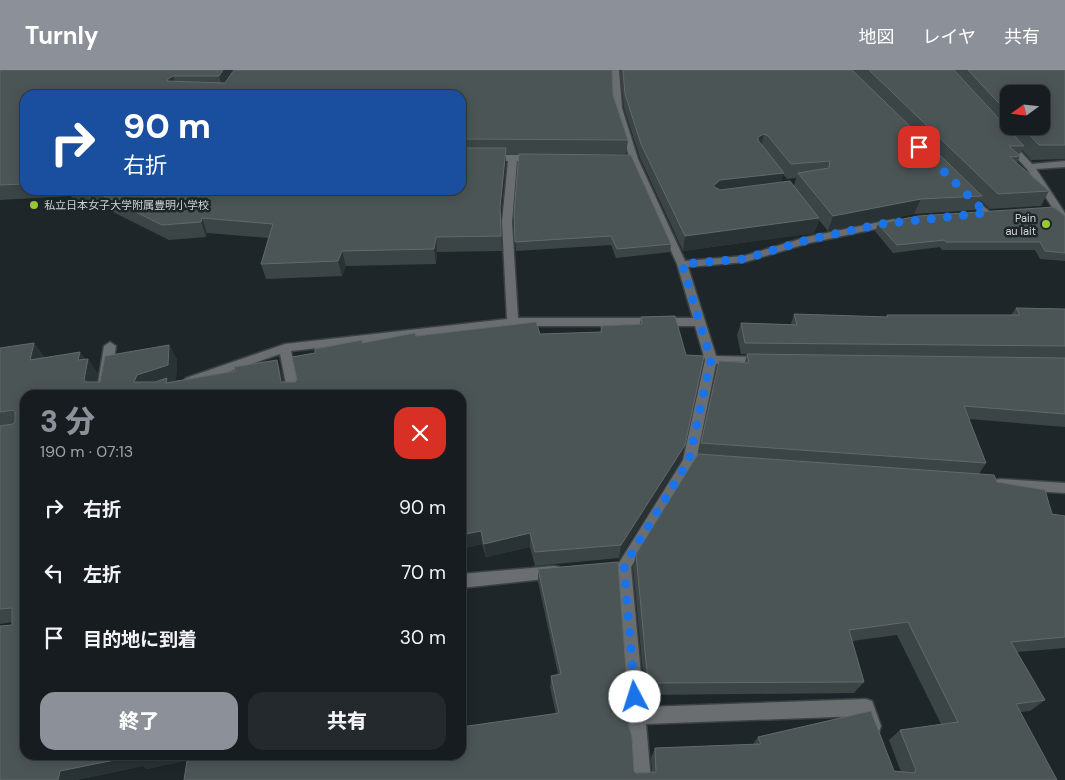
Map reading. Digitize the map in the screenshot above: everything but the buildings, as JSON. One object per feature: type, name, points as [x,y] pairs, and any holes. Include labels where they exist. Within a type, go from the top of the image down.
[{"type":"street","points":[[611,74],[629,159],[682,264],[711,360],[694,461],[619,566],[637,716],[642,780]]},
{"type":"street","points":[[1004,138],[1030,167],[1053,209],[1065,220]]},
{"type":"street","points":[[466,158],[541,158]]},
{"type":"street","points":[[512,158],[507,222],[513,322]]},
{"type":"street","points":[[1030,167],[1065,164]]},
{"type":"street","points":[[958,185],[990,213],[968,214]]},
{"type":"street","points":[[682,264],[744,259],[821,232],[906,220]]},
{"type":"street","points":[[177,386],[286,348],[513,322],[701,322]]},
{"type":"street","points":[[103,390],[110,346]]},
{"type":"street","points":[[286,348],[293,390]]},
{"type":"street","points":[[711,360],[770,361]]},
{"type":"street","points":[[986,482],[1065,488]]},
{"type":"street","points":[[466,581],[566,571]]},
{"type":"street","points":[[637,716],[866,707],[880,744]]},
{"type":"place","name":"私立日本女子大学附属豊明小学校","points":[[34,205]]},
{"type":"place","name":"Pain au lait","points":[[1046,224]]},
{"type":"route","points":[[635,697],[624,566],[689,460],[711,360],[682,264],[744,259],[807,240],[881,224],[914,219],[986,213],[919,147]]}]
